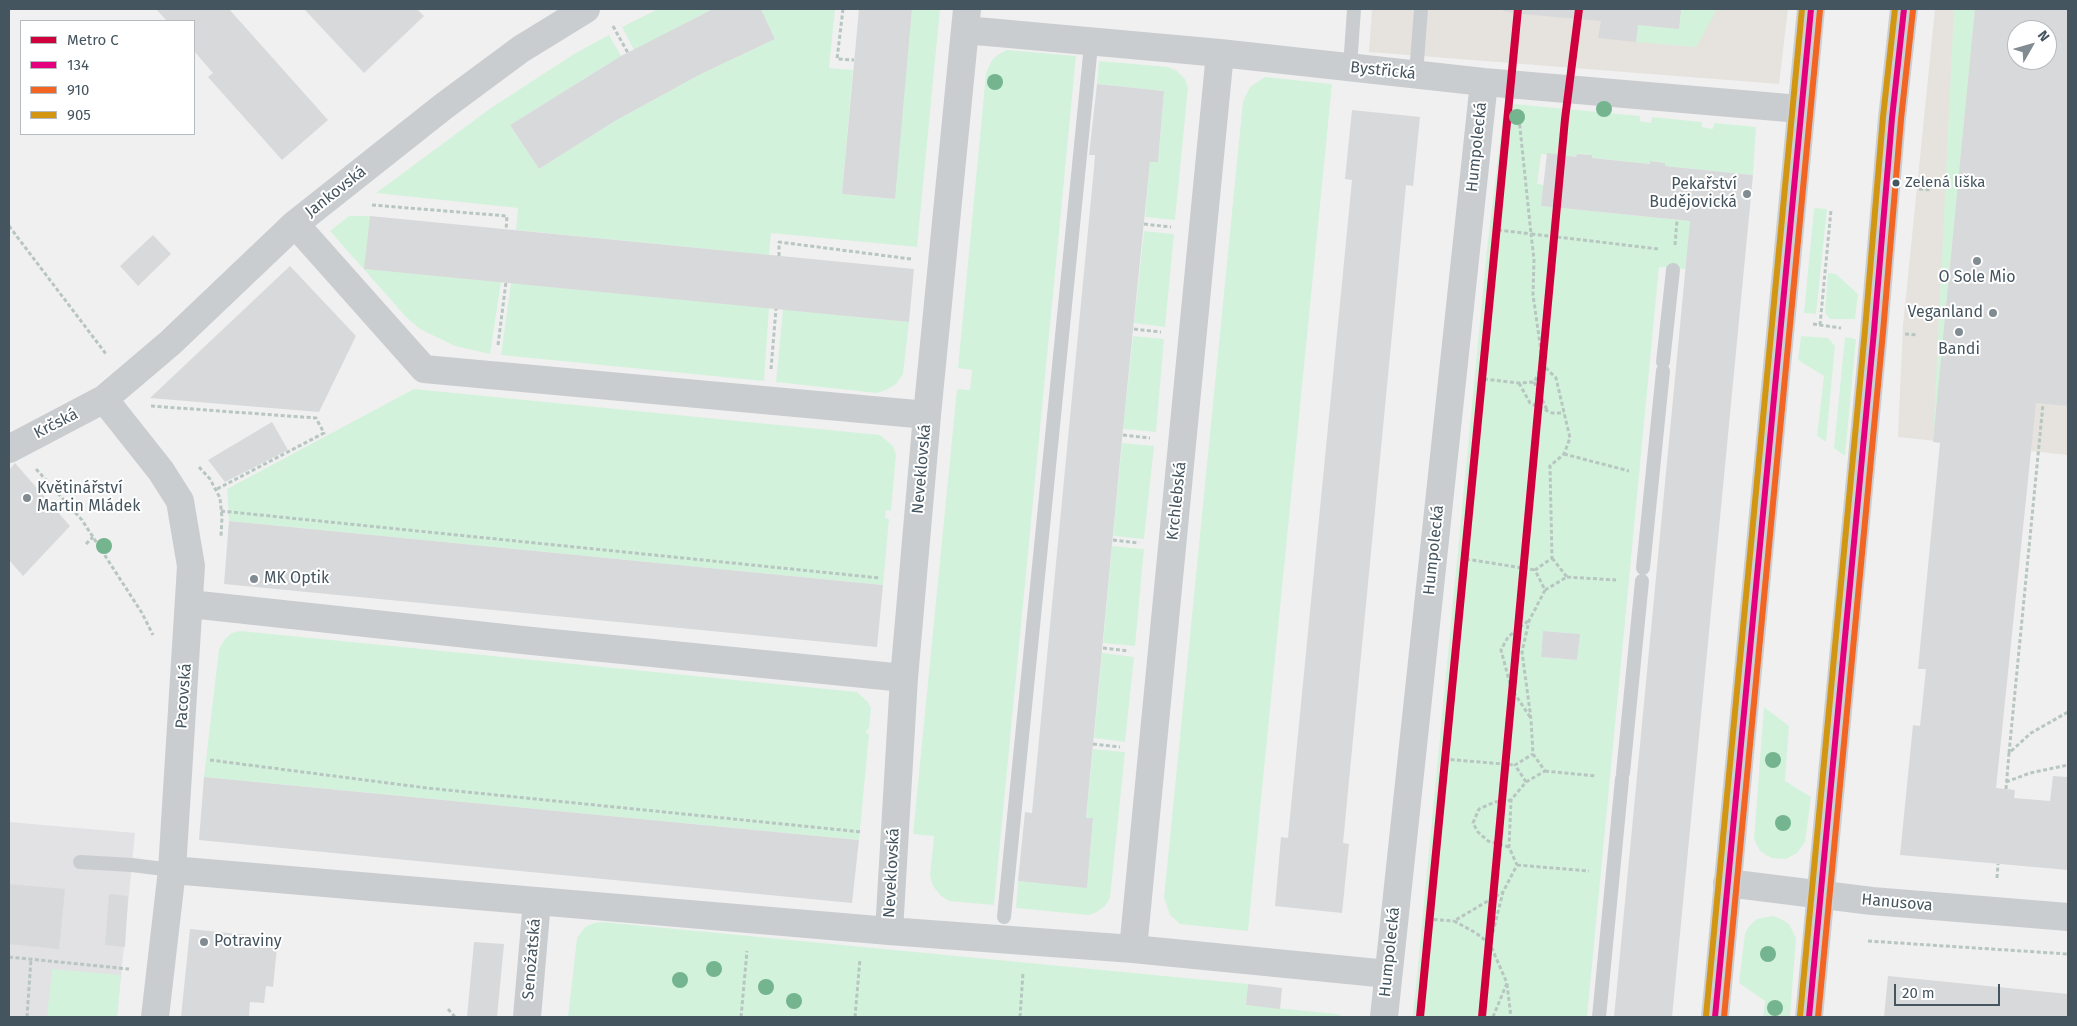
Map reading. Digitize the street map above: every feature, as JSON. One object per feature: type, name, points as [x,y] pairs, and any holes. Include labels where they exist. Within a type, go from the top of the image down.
[{"type":"street","points":[[1715,1017],[1811,9]]},
{"type":"street","points":[[1809,1017],[1874,331],[1892,118],[1904,9]]},
{"type":"street","name":"Jankovská","points":[[104,399],[170,343],[295,224],[444,106],[521,49],[597,14]]},
{"type":"street","name":"Bystřická","points":[[966,20],[1220,53],[1484,82],[1800,109]]},
{"type":"street","name":"Neveklovská","points":[[889,931],[904,678],[927,415],[966,20]]},
{"type":"street","name":"Krchlebská","points":[[1133,949],[1220,53]]},
{"type":"street","name":"Humpolecká","points":[[1384,1017],[1484,82]]},
{"type":"street","points":[[295,224],[424,369],[927,415]]},
{"type":"street","name":"Krčská","points":[[12,447],[104,399]]},
{"type":"street","name":"Pacovská","points":[[104,399],[162,471],[180,501],[192,566],[172,870],[155,1017]]},
{"type":"street","points":[[190,604],[532,641],[904,678]]},
{"type":"street","points":[[172,870],[889,931],[1133,949],[1388,974]]},
{"type":"street","name":"Hanusova","points":[[1727,882],[1872,901],[2068,917]]},
{"type":"street","name":"Senožatská","points":[[527,1017],[537,902]]},
{"type":"lane","points":[[1350,67],[1354,9]]},
{"type":"lane","points":[[1416,74],[1421,9]]},
{"type":"lane","points":[[1004,917],[1090,55]]},
{"type":"lane","points":[[1599,1017],[1672,270]]},
{"type":"lane","points":[[80,862],[132,865],[172,870]]},
{"type":"path","points":[[843,9],[837,59],[854,60]]},
{"type":"path","points":[[597,14],[628,53]]},
{"type":"path","points":[[1516,85],[1534,259],[1533,295],[1543,364],[1556,378],[1570,438],[1564,454],[1550,466],[1552,558],[1567,577]]},
{"type":"path","points":[[1913,188],[1931,190]]},
{"type":"path","points":[[363,204],[507,216],[506,230]]},
{"type":"path","points":[[1820,325],[1831,210]]},
{"type":"path","points":[[1144,224],[1166,226]]},
{"type":"path","points":[[1469,226],[1665,250]]},
{"type":"path","points":[[779,256],[779,242],[916,259]]},
{"type":"path","points":[[497,354],[506,282]]},
{"type":"path","points":[[770,373],[776,309]]},
{"type":"path","points":[[1780,321],[1918,335]]},
{"type":"path","points":[[1134,329],[1156,331]]},
{"type":"path","points":[[1534,382],[1543,364]]},
{"type":"path","points":[[1453,375],[1518,383],[1534,382]]},
{"type":"path","points":[[1534,382],[1547,410]]},
{"type":"path","points":[[1518,383],[1530,403],[1552,412],[1564,413]]},
{"type":"path","points":[[2006,789],[2043,404]]},
{"type":"path","points":[[162,407],[316,418],[324,433],[215,490]]},
{"type":"path","points":[[1123,435],[1147,438]]},
{"type":"path","points":[[12,447],[82,520],[142,613],[155,641]]},
{"type":"path","points":[[1564,454],[1652,477]]},
{"type":"path","points":[[221,511],[884,578]]},
{"type":"path","points":[[86,544],[93,537]]},
{"type":"path","points":[[1113,540],[1145,543]]},
{"type":"path","points":[[1433,554],[1535,570],[1552,558]]},
{"type":"path","points":[[1535,570],[1545,590]]},
{"type":"path","points":[[1545,771],[1533,754],[1531,719],[1522,652],[1529,621],[1545,590],[1567,577],[1643,574]]},
{"type":"path","points":[[1529,621],[1508,637],[1501,650],[1511,688],[1531,719]]},
{"type":"path","points":[[1102,648],[1134,652]]},
{"type":"path","points":[[2009,753],[2031,733],[2068,712]]},
{"type":"path","points":[[1093,744],[1122,747]]},
{"type":"path","points":[[1411,756],[1516,765],[1533,754]]},
{"type":"path","points":[[207,760],[427,788],[859,832]]},
{"type":"path","points":[[1516,765],[1526,782]]},
{"type":"path","points":[[2006,782],[2030,772],[2068,765]]},
{"type":"path","points":[[1517,865],[1509,847],[1511,800],[1526,782],[1545,771],[1623,776]]},
{"type":"path","points":[[1509,847],[1488,841],[1478,832],[1473,823],[1479,809],[1494,802],[1511,800]]},
{"type":"path","points":[[1996,881],[1998,864]]},
{"type":"path","points":[[1517,865],[1613,872]]},
{"type":"path","points":[[1490,944],[1503,892],[1517,865]]},
{"type":"path","points":[[1503,892],[1454,921],[1490,944],[1507,983],[1511,1017]]},
{"type":"path","points":[[1868,941],[2068,954]]},
{"type":"path","points":[[741,1017],[748,945]]},
{"type":"path","points":[[9,957],[122,968]]},
{"type":"path","points":[[855,1017],[860,958]]},
{"type":"path","points":[[27,1017],[31,959]]},
{"type":"path","points":[[129,969],[130,960]]},
{"type":"path","points":[[1020,1017],[1022,972]]},
{"type":"path","points":[[1493,1017],[1507,983]]},
{"type":"path","points":[[448,1009],[455,1017]]},
{"type":"shaded area","points":[[1372,9],[1788,9],[1779,84],[1369,52]]},
{"type":"shaded area","points":[[1935,9],[2068,9],[2068,455],[1898,437],[1903,325]]},
{"type":"shaded area","points":[[9,822],[135,833],[117,1017],[9,1017]]},
{"type":"green space","points":[[658,9],[713,9],[634,50],[622,27]]},
{"type":"green space","points":[[761,9],[835,9],[829,68],[853,70],[842,194],[894,199],[912,9],[940,9],[917,247],[771,233],[769,255],[516,230],[518,208],[376,193],[491,108],[574,54],[609,35],[621,56],[510,125],[539,169],[615,121],[699,75],[775,39]]},
{"type":"green space","points":[[1681,9],[1717,9],[1695,47],[1636,42],[1638,25],[1679,29]]},
{"type":"green space","points":[[1954,9],[1975,9],[1933,442]]},
{"type":"green space","points":[[1007,50],[1076,56],[994,905],[949,901],[941,896],[933,886],[930,876],[934,836],[913,834],[957,389],[970,390],[972,370],[958,368],[986,73],[992,60]]},
{"type":"green space","points":[[1099,61],[1168,67],[1177,71],[1185,79],[1188,88],[1175,220],[1145,217],[1150,162],[1158,162],[1164,91],[1097,84]]},
{"type":"green space","points":[[1265,77],[1332,84],[1248,931],[1180,924],[1170,915],[1164,898],[1243,101],[1250,87]]},
{"type":"green space","points":[[1514,104],[1640,116],[1640,121],[1651,123],[1652,117],[1702,122],[1702,127],[1713,129],[1714,123],[1756,127],[1753,175],[1665,166],[1665,163],[1650,161],[1650,164],[1592,158],[1592,155],[1577,154],[1576,157],[1541,154],[1537,184],[1544,185],[1541,206],[1690,221],[1686,269],[1659,267],[1587,1017],[1413,1017],[1487,249],[1504,109]],"holes":[[[1543,631],[1579,634],[1577,660],[1541,657]]]},
{"type":"green space","points":[[1814,208],[1827,209],[1816,314],[1804,313]]},
{"type":"green space","points":[[349,216],[370,216],[365,269],[501,282],[490,354],[455,346],[420,329],[406,317],[330,231]]},
{"type":"green space","points":[[1144,231],[1174,234],[1165,327],[1134,323]]},
{"type":"green space","points":[[1828,273],[1836,274],[1858,294],[1855,319],[1830,319],[1825,313]]},
{"type":"green space","points":[[511,283],[769,308],[764,381],[501,355]]},
{"type":"green space","points":[[783,309],[909,322],[903,374],[896,384],[877,393],[776,382]]},
{"type":"green space","points":[[1133,336],[1164,339],[1156,432],[1123,429]]},
{"type":"green space","points":[[1801,336],[1828,338],[1835,346],[1826,442],[1817,436],[1824,376],[1798,360]]},
{"type":"green space","points":[[1845,337],[1856,339],[1845,456],[1834,448]]},
{"type":"green space","points":[[414,389],[880,435],[893,446],[896,455],[891,511],[886,510],[885,518],[889,519],[883,585],[229,521],[227,489]]},
{"type":"green space","points":[[1122,443],[1154,446],[1144,539],[1113,536]]},
{"type":"green space","points":[[1112,546],[1144,549],[1135,646],[1103,643]]},
{"type":"green space","points":[[240,631],[857,692],[868,702],[871,709],[869,729],[867,729],[866,733],[869,734],[859,840],[204,777],[219,649],[225,639],[232,633]]},
{"type":"green space","points":[[1102,653],[1134,657],[1125,742],[1094,738]]},
{"type":"green space","points":[[1764,707],[1789,726],[1785,781],[1811,797],[1805,842],[1797,853],[1786,859],[1772,858],[1766,855],[1760,851],[1754,839]]},
{"type":"green space","points":[[1093,749],[1125,752],[1110,898],[1105,906],[1089,915],[1016,908],[1018,881],[1087,887],[1093,819],[1086,818]]},
{"type":"green space","points":[[1772,916],[1789,924],[1796,938],[1790,1017],[1763,1017],[1765,1001],[1739,983],[1745,933],[1757,919]]},
{"type":"green space","points":[[603,922],[1248,984],[1246,1005],[1337,1014],[1344,1017],[568,1017],[577,938],[585,927]]},
{"type":"green space","points":[[52,969],[121,975],[117,1017],[47,1017]]},
{"type":"building","points":[[156,9],[229,9],[328,120],[282,160],[208,77],[213,73],[195,52],[195,20],[166,20]]},
{"type":"building","points":[[304,9],[417,9],[424,16],[364,73]]},
{"type":"building","points":[[713,9],[761,9],[775,39],[699,75],[615,121],[539,169],[510,125],[621,56]]},
{"type":"building","points":[[859,9],[912,9],[895,199],[842,194]]},
{"type":"building","points":[[1503,9],[1681,9],[1679,29],[1638,25],[1636,42],[1598,38],[1601,21],[1522,14],[1503,11]]},
{"type":"building","points":[[1975,9],[2068,9],[2068,406],[2036,403],[1996,788],[2015,790],[2014,798],[2050,801],[2053,776],[2068,777],[2068,870],[1900,855],[1913,725],[1920,726],[1926,669],[1918,669],[1940,443],[1933,442]]},
{"type":"building","points":[[1097,84],[1164,91],[1158,162],[1150,162],[1123,429],[1086,818],[1093,818],[1087,888],[1018,881],[1025,812],[1032,813],[1094,168],[1095,155],[1089,155]]},
{"type":"building","points":[[1352,110],[1420,117],[1413,186],[1406,185],[1343,843],[1349,844],[1342,913],[1275,906],[1281,837],[1288,838],[1352,180],[1345,179]]},
{"type":"building","points":[[1547,153],[1576,157],[1577,154],[1592,155],[1592,158],[1650,164],[1650,161],[1665,163],[1665,166],[1753,175],[1672,1017],[1614,1017],[1690,221],[1541,206]]},
{"type":"building","points":[[370,216],[914,269],[909,322],[364,269]]},
{"type":"building","points":[[153,235],[171,254],[138,286],[120,266]]},
{"type":"building","points":[[290,266],[356,336],[319,412],[150,398]]},
{"type":"building","points":[[272,422],[288,450],[225,482],[208,460]]},
{"type":"building","name":"Květinářství Martin Mládek","points":[[15,463],[70,526],[23,576],[9,560],[9,470]]},
{"type":"building","points":[[229,521],[883,585],[877,647],[224,584]]},
{"type":"building","points":[[1543,631],[1580,634],[1577,660],[1541,657]]},
{"type":"building","points":[[204,777],[859,840],[852,903],[199,840]]},
{"type":"building","points":[[9,884],[65,889],[59,949],[9,944]]},
{"type":"building","points":[[109,894],[128,896],[125,947],[105,945]]},
{"type":"building","points":[[190,929],[278,938],[273,987],[266,986],[264,1003],[250,1002],[249,1017],[181,1017]]},
{"type":"building","points":[[474,942],[504,944],[497,1017],[467,1017]]},
{"type":"building","points":[[1888,976],[2068,994],[2068,1017],[1884,1017]]},
{"type":"building","points":[[1248,984],[1282,988],[1280,1009],[1246,1005]]},
{"type":"metro line","name":"C","points":[[1420,1017],[1518,9]]},
{"type":"metro line","name":"C","points":[[1482,1017],[1565,119],[1579,9]]},
{"type":"transit line","name":"905","points":[[1706,1016],[1802,9]]},
{"type":"transit line","name":"134","points":[[1715,1017],[1811,9]]},
{"type":"transit line","name":"905","points":[[1800,1016],[1865,330],[1883,117],[1895,9]]},
{"type":"transit line","name":"134","points":[[1809,1017],[1874,331],[1892,118],[1904,9]]},
{"type":"transit line","name":"910","points":[[1724,1017],[1820,10]]},
{"type":"transit line","name":"910","points":[[1818,1017],[1883,332],[1901,119],[1913,10]]},
{"type":"place","name":"Zelená liška","points":[[1896,183]]},
{"type":"place","name":"Pekařství Budějovická","points":[[1747,194]]},
{"type":"place","name":"O Sole Mio","points":[[1977,261]]},
{"type":"place","name":"Veganland","points":[[1993,313]]},
{"type":"place","name":"Bandi","points":[[1959,332]]},
{"type":"place","name":"Květinářství Martin Mládek","points":[[27,498]]},
{"type":"place","name":"MK Optik","points":[[254,579]]},
{"type":"place","name":"Potraviny","points":[[204,942]]}]
